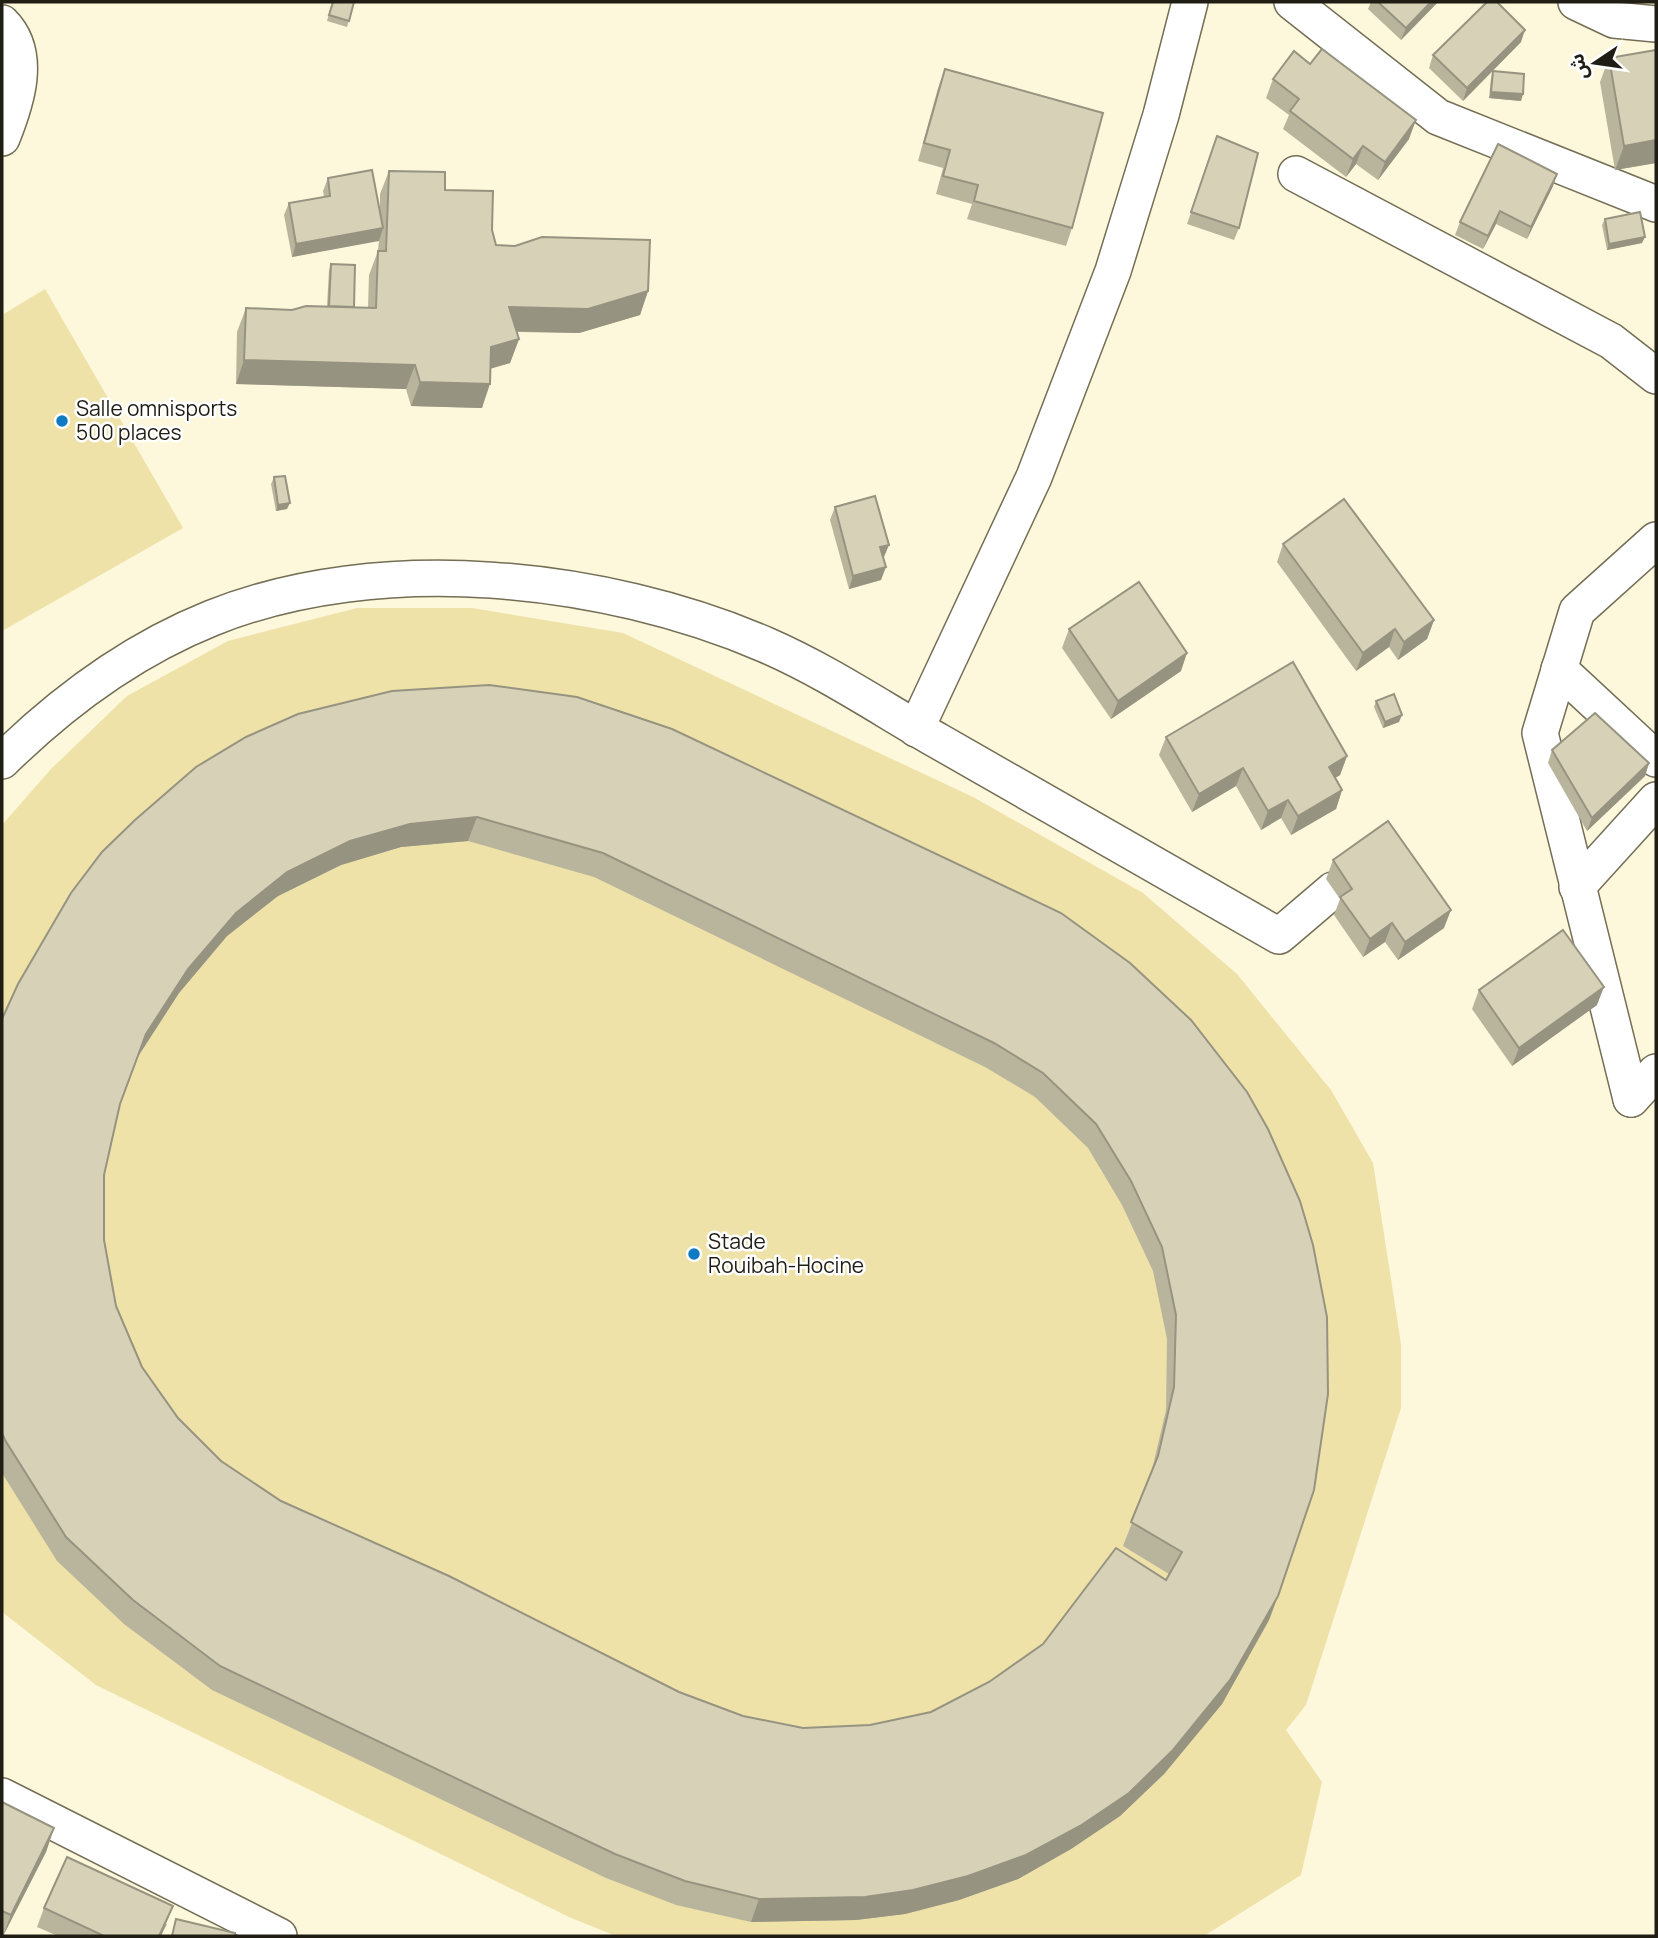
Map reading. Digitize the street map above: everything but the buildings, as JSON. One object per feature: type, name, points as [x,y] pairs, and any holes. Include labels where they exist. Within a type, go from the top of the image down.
[{"type":"street","points":[[916,729],[1034,477],[1113,271],[1161,115],[1190,2]]},
{"type":"street","points":[[1292,2],[1438,117],[1656,204]]},
{"type":"street","points":[[1576,2],[1614,20],[1656,24]]},
{"type":"street","points":[[2,23],[18,49],[20,66],[9,121],[2,138]]},
{"type":"street","points":[[1296,174],[1611,341],[1656,376]]},
{"type":"street","points":[[1656,540],[1577,611],[1540,733],[1631,1099],[1656,1072]]},
{"type":"street","points":[[2,761],[40,724],[93,682],[151,647],[212,618],[277,597],[343,584],[429,579],[516,582],[601,594],[684,616],[766,645],[843,683],[916,729],[1279,936],[1333,890]]},
{"type":"street","points":[[1559,669],[1656,759]]},
{"type":"street","points":[[1577,887],[1656,800]]},
{"type":"street","points":[[2,1796],[279,1936]]},
{"type":"shaded area","name":"Salle omnisports 500 places","points":[[45,289],[183,528],[2,631],[2,315]]},
{"type":"shaded area","name":"Stade Rouibah-Hocine","points":[[357,608],[472,608],[623,633],[973,797],[1143,893],[1237,974],[1331,1090],[1373,1163],[1401,1344],[1401,1408],[1306,1705],[1286,1730],[1322,1782],[1301,1875],[1204,1936],[616,1936],[569,1917],[96,1685],[2,1612],[2,825],[51,769],[127,696],[228,641]]},
{"type":"place","name":"Salle omnisports 500 places","points":[[62,421]]},
{"type":"place","name":"Stade Rouibah-Hocine","points":[[694,1254]]}]
